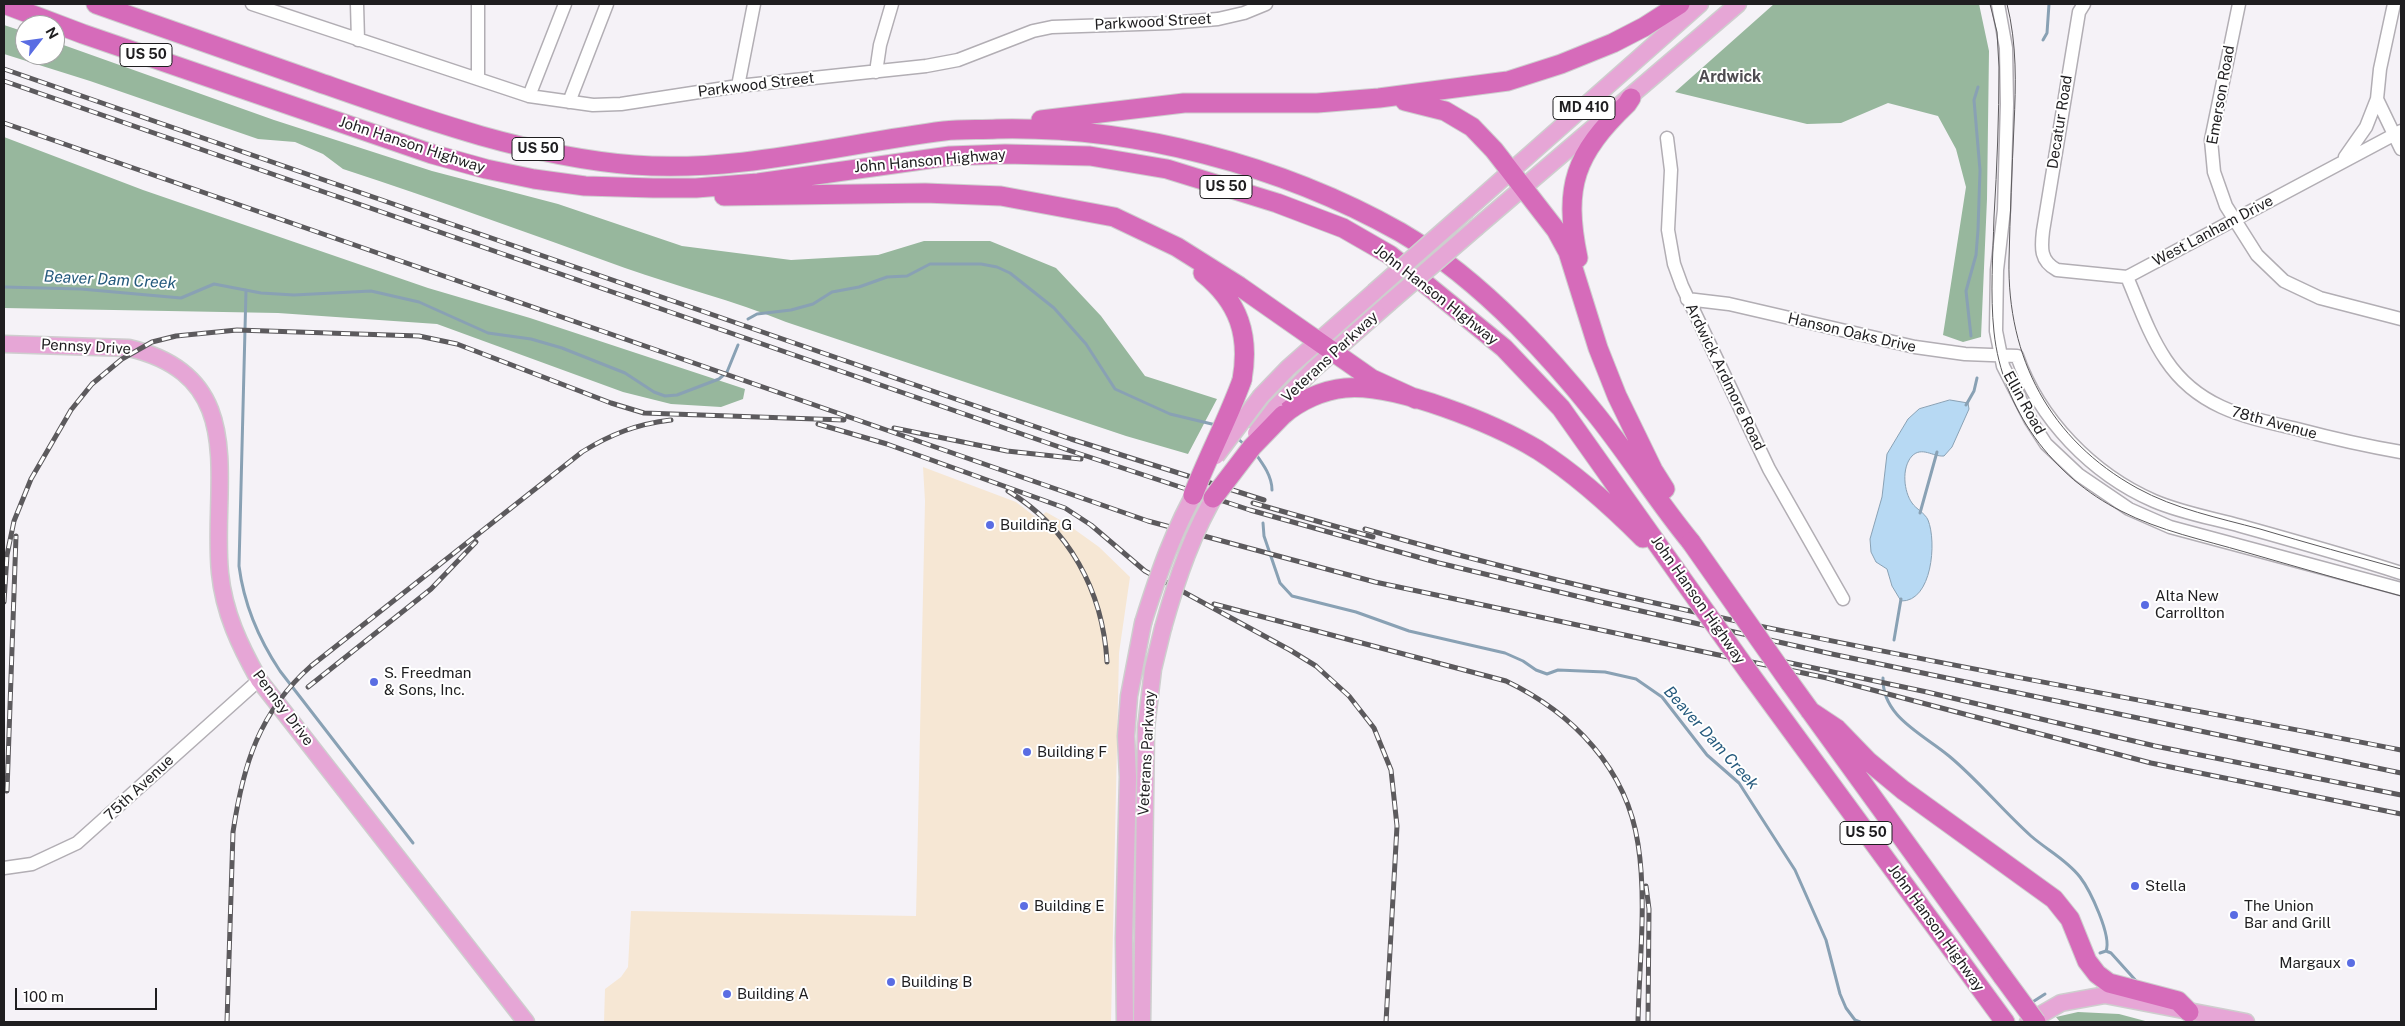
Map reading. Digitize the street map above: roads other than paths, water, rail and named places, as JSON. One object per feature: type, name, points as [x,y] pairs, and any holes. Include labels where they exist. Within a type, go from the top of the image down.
[{"type":"highway","name":"John Hanson Highway","points":[[4,4],[83,34],[432,154],[486,169],[534,178],[585,186],[704,187],[758,183],[950,156],[1047,154],[1122,160],[1167,169],[1277,202],[1343,228],[1390,255],[1504,348],[1561,408],[1750,674],[2005,1022]]},
{"type":"highway","name":"John Hanson Highway","points":[[96,4],[451,127],[588,160],[649,165],[768,159],[945,131],[1067,130],[1179,148],[1244,166],[1303,187],[1371,217],[1401,233],[1457,273],[1509,318],[1546,355],[1597,415],[1691,542],[1810,711],[2036,1022]]},
{"type":"highway","points":[[945,131],[1184,103],[1317,103],[1379,98],[1478,86],[1531,74],[1613,43],[1644,27],[1680,4]]},
{"type":"highway","points":[[1379,98],[1431,106],[1461,118],[1483,138],[1556,230],[1568,252],[1594,332],[1621,405],[1653,470],[1682,516],[1691,542]]},
{"type":"highway","points":[[1594,332],[1572,232],[1570,209],[1573,185],[1579,164],[1594,139],[1628,104],[1631,98]]},
{"type":"highway","points":[[619,187],[689,196],[964,194],[1001,196],[1114,217],[1177,247],[1372,379],[1416,399],[1478,420],[1538,450],[1597,494],[1680,576]]},
{"type":"highway","points":[[1075,209],[1141,234],[1179,255],[1211,280],[1230,300],[1238,315],[1244,351],[1242,380],[1233,404],[1205,462],[1193,495]]},
{"type":"highway","points":[[1213,498],[1279,412],[1309,399],[1343,388],[1372,389],[1416,399]]},
{"type":"highway","points":[[1810,711],[1837,729],[1868,761],[1903,790],[2058,903],[2074,927],[2087,961],[2097,974],[2109,983],[2178,1001],[2189,1012]]},
{"type":"main road","name":"Veterans Parkway","points":[[1279,412],[1326,347],[1374,292],[1700,4]]},
{"type":"main road","name":"Veterans Parkway","points":[[1125,1022],[1124,938],[1128,785],[1126,736],[1129,696],[1144,623],[1166,554],[1193,495],[1228,438],[1261,396],[1389,303],[1631,98],[1738,4]]},
{"type":"main road","name":"Pennsy Drive","points":[[4,344],[110,346],[136,350],[168,362],[199,390],[212,413],[220,445],[219,555],[224,598],[236,637],[259,680],[526,1022]]},
{"type":"main road","name":"Veterans Parkway","points":[[1142,1022],[1146,728],[1153,669],[1176,581],[1191,542],[1213,498]]},
{"type":"main road","points":[[2028,1022],[2061,1003],[2105,995],[2243,1022]]},
{"type":"street","name":"Parkwood Street","points":[[252,4],[529,96],[594,105],[622,104],[738,86],[876,72],[958,60],[1033,31],[1052,27],[1169,23],[1218,19],[1244,13],[1266,4]]},
{"type":"street","points":[[357,4],[358,40]]},
{"type":"street","points":[[478,4],[478,80]]},
{"type":"street","points":[[529,96],[565,4]]},
{"type":"street","points":[[569,102],[607,4]]},
{"type":"street","points":[[738,86],[754,4]]},
{"type":"street","points":[[876,72],[880,45],[892,4]]},
{"type":"street","name":"Ellin Road","points":[[1998,4],[2006,48],[2007,76],[2004,210],[1996,291],[1996,330],[2000,355],[2019,401],[2046,444],[2090,485],[2129,509],[2170,527],[2401,589]]},
{"type":"street","name":"Emerson Road","points":[[2239,4],[2211,140],[2214,172],[2234,220],[2257,255],[2292,285],[2320,298],[2401,319]]},
{"type":"street","points":[[2342,161],[2366,127],[2377,99],[2380,69],[2394,4]]},
{"type":"street","name":"Decatur Road","points":[[2081,8],[2043,231],[2042,251],[2044,259],[2049,266],[2057,270],[2127,277]]},
{"type":"street","points":[[2377,99],[2398,133],[2401,149]]},
{"type":"street","name":"West Lanham Drive","points":[[2127,277],[2342,161],[2398,133]]},
{"type":"street","name":"Ardwick Ardmore Road","points":[[1668,138],[1671,170],[1668,213],[1669,246],[1688,299],[1769,469],[1810,545],[1843,599]]},
{"type":"street","name":"78th Avenue","points":[[2127,277],[2149,328],[2166,361],[2180,378],[2206,399],[2222,409],[2255,420],[2401,452]]},
{"type":"street","name":"Hanson Oaks Drive","points":[[1688,299],[1729,304],[1915,347],[1947,352],[2017,356]]},
{"type":"street","name":"Ellin Road","points":[[2017,356],[2025,378],[2046,414],[2102,470],[2136,491],[2154,501],[2185,512],[2355,558],[2401,574]]},
{"type":"street","name":"75th Avenue","points":[[4,868],[32,864],[77,843],[259,680]]},
{"type":"water","points":[[1950,400],[1968,403],[1969,409],[1952,447],[1944,456],[1924,452],[1916,453],[1912,456],[1906,467],[1907,493],[1914,505],[1925,515],[1931,530],[1932,556],[1926,582],[1920,592],[1911,599],[1901,601],[1892,586],[1887,569],[1876,562],[1871,552],[1870,539],[1882,497],[1887,454],[1908,419],[1919,409]]},
{"type":"waterway","points":[[2043,40],[2047,33],[2049,4]]},
{"type":"waterway","points":[[1971,336],[1966,291],[1976,255],[1978,230],[1980,170],[1974,100],[1978,87]]},
{"type":"waterway","name":"Beaver Dam Creek","points":[[748,319],[757,314],[791,310],[813,304],[832,292],[859,287],[887,277],[907,276],[930,264],[981,264],[997,267],[1010,273],[1054,308],[1086,344],[1115,389],[1170,414],[1216,425]]},
{"type":"waterway","name":"Beaver Dam Creek","points":[[4,287],[81,289],[181,298],[214,284],[261,293],[294,295],[371,291],[419,302],[488,333],[531,339],[562,348],[625,373],[654,392],[665,396],[677,395],[719,379],[727,372],[738,345]]},
{"type":"waterway","points":[[246,290],[239,566],[248,608],[265,646],[280,671],[413,843]]},
{"type":"waterway","points":[[1966,405],[1974,391],[1977,378]]},
{"type":"waterway","name":"Beaver Dam Creek","points":[[1236,437],[1246,446]]},
{"type":"waterway","points":[[1920,513],[1937,452]]},
{"type":"waterway","name":"Beaver Dam Creek","points":[[1255,453],[1269,475],[1272,490]]},
{"type":"waterway","name":"Beaver Dam Creek","points":[[1263,523],[1264,536],[1280,583],[1292,596],[1356,612],[1409,631],[1505,653],[1547,674],[1558,670],[1605,672],[1636,679],[1662,697],[1707,755],[1739,783],[1795,870],[1826,940],[1840,994],[1846,1008],[1855,1020],[1860,1022]]},
{"type":"waterway","points":[[1894,640],[1901,599]]},
{"type":"waterway","points":[[1883,678],[1884,692],[1889,704],[1897,714],[1916,732],[1960,765],[2031,836],[2063,860],[2080,877],[2094,902],[2103,924],[2106,935],[2106,951]]},
{"type":"waterway","name":"Beaver Dam Creek","points":[[2100,953],[2106,951],[2111,953],[2138,983]]},
{"type":"waterway","name":"Beaver Dam Creek","points":[[2031,1003],[2045,994]]},
{"type":"tram line","points":[[1990,4],[1997,32],[1999,67],[1998,142],[1992,274],[1994,332],[1999,360],[2008,388],[2020,414],[2035,438],[2053,460],[2074,480],[2096,497],[2136,518],[2182,534],[2401,596]]},
{"type":"tram line","points":[[2007,4],[2013,34],[2015,79],[2009,260],[2010,296],[2016,330],[2026,363],[2040,393],[2058,421],[2080,446],[2106,468],[2137,488],[2166,502],[2401,569]]},
{"type":"railway","points":[[4,69],[1071,439],[1264,500]]},
{"type":"railway","points":[[4,81],[1068,450],[1250,510],[1439,563],[1601,602],[1832,654],[2401,773]]},
{"type":"railway","points":[[4,123],[1148,521],[1375,582],[1827,678],[2151,763],[2401,814]]},
{"type":"railway","points":[[4,602],[7,555],[14,521],[31,479],[71,410],[92,384],[122,359],[152,342],[176,336],[237,330],[419,336],[457,344],[611,403],[644,413],[844,420]]},
{"type":"railway","points":[[227,1022],[233,832],[248,762],[256,741],[278,702],[311,666],[582,452],[603,440],[625,431],[647,424],[671,420]]},
{"type":"railway","points":[[818,424],[887,444],[1065,508],[1091,525],[1145,571],[1290,650],[1316,666],[1349,696],[1374,728],[1391,770],[1397,826],[1386,1022]]},
{"type":"railway","points":[[894,428],[1007,451],[1081,459]]},
{"type":"railway","points":[[1008,491],[1030,506],[1049,523],[1079,564],[1090,586],[1098,611],[1104,636],[1107,662]]},
{"type":"railway","points":[[1253,503],[1373,537]]},
{"type":"railway","points":[[1365,529],[1493,564],[1751,624],[1880,651],[2401,750]]},
{"type":"railway","points":[[7,791],[16,536]]},
{"type":"railway","points":[[308,687],[431,589],[476,542]]},
{"type":"railway","points":[[1214,604],[1506,681],[1553,709],[1574,727],[1593,746],[1609,768],[1622,791],[1632,817],[1638,844],[1642,888],[1638,1022]]},
{"type":"railway","points":[[1767,658],[1927,692],[2155,746],[2401,795]]},
{"type":"railway","points":[[1646,886],[1649,909],[1648,1022]]},
{"type":"place","name":"Building G","points":[[990,525]]},
{"type":"place","name":"Alta New Carrollton","points":[[2145,605]]},
{"type":"place","name":"S. Freedman & Sons, Inc.","points":[[374,682]]},
{"type":"place","name":"Building F","points":[[1027,752]]},
{"type":"place","name":"Stella","points":[[2135,886]]},
{"type":"place","name":"Building E","points":[[1024,906]]},
{"type":"place","name":"The Union Bar and Grill","points":[[2234,915]]},
{"type":"place","name":"Margaux","points":[[2351,963]]},
{"type":"place","name":"Building B","points":[[891,982]]},
{"type":"place","name":"Building A","points":[[727,994]]},
{"type":"district","name":"Ardwick","points":[[1730,77]]}]
